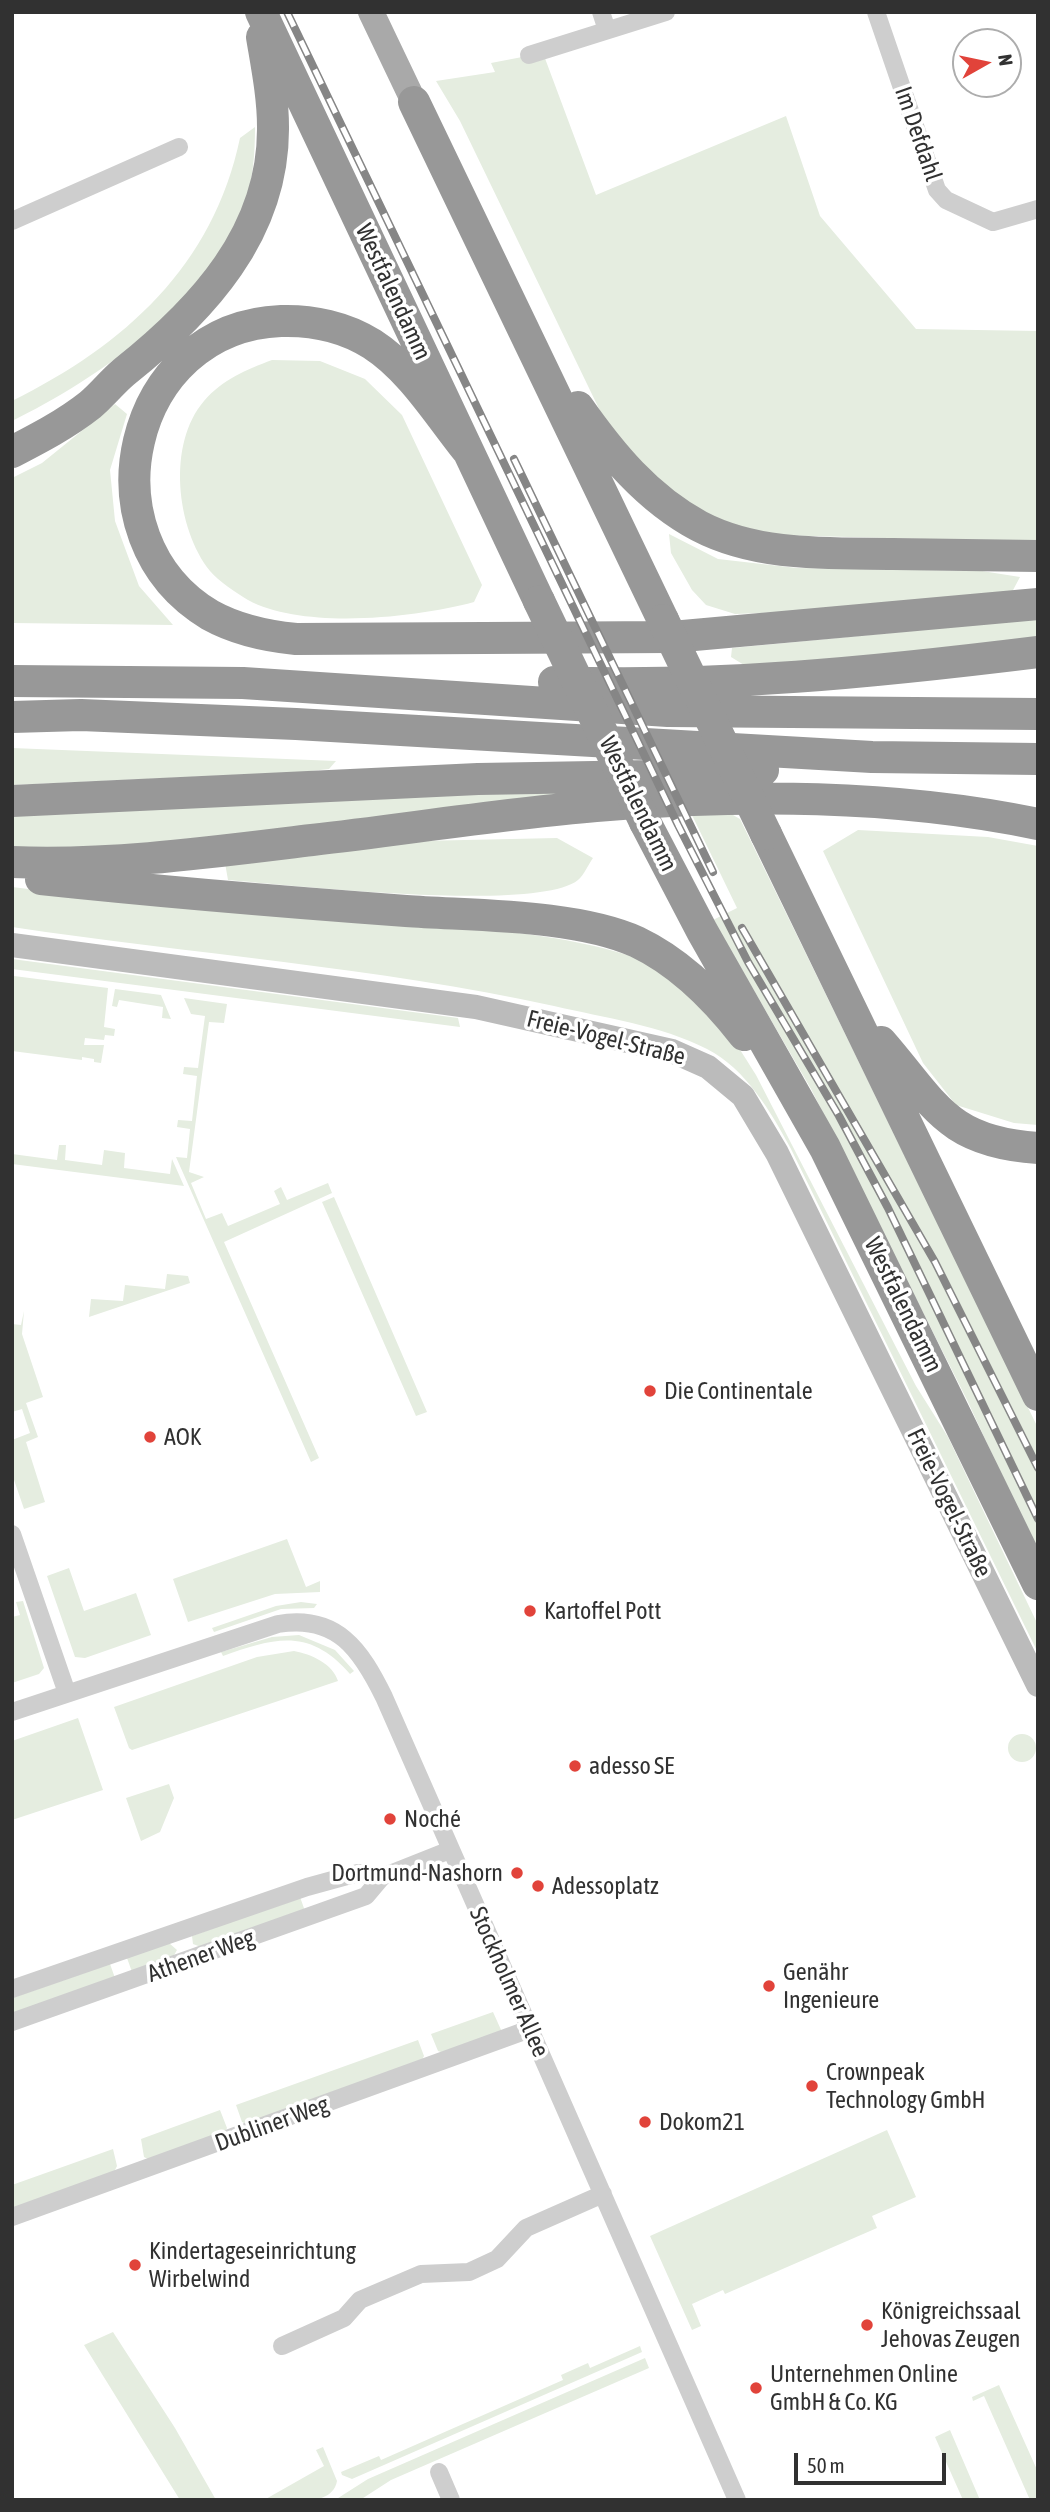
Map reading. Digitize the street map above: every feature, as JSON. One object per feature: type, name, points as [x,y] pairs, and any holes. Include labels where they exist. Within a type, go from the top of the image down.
[{"type":"highway","points":[[12,452],[50,432],[90,404],[203,301],[232,265],[257,215],[267,182],[274,128],[260,12]]},
{"type":"highway","name":"Westfalendamm","points":[[260,12],[653,839],[788,1080],[853,1203],[1038,1584]]},
{"type":"highway","points":[[414,102],[1038,1395]]},
{"type":"highway","points":[[467,450],[400,368],[372,344],[319,324],[266,322],[236,329],[207,342],[182,362],[158,393],[142,422],[134,455],[138,515],[145,540],[160,568],[183,594],[209,614],[235,627],[263,635],[296,639],[672,637],[1038,604]]},
{"type":"highway","points":[[12,430],[118,377]]},
{"type":"highway","points":[[548,380],[574,402],[604,444],[645,488],[699,526],[728,538],[760,547],[800,551],[1038,556]]},
{"type":"highway","points":[[427,694],[503,681],[653,686],[784,678],[908,668],[1038,652]]},
{"type":"highway","points":[[12,681],[243,683],[668,711],[1038,713]]},
{"type":"highway","points":[[12,717],[81,715],[296,724],[872,757],[1038,759]]},
{"type":"highway","points":[[12,801],[478,779],[837,769],[872,757]]},
{"type":"highway","points":[[12,862],[67,862],[184,854],[596,806],[807,798],[902,804],[1038,824]]},
{"type":"highway","points":[[12,876],[276,901],[502,918],[605,932],[646,948],[699,986],[788,1080]]},
{"type":"highway","points":[[853,1013],[883,1044],[927,1101],[948,1118],[971,1134],[999,1144],[1038,1148]]},
{"type":"main road","points":[[371,12],[414,102]]},
{"type":"street","points":[[601,12],[607,30]]},
{"type":"street","points":[[529,55],[666,12]]},
{"type":"street","name":"Im Defdahl","points":[[876,12],[937,190],[946,200],[993,222],[1038,209]]},
{"type":"street","points":[[12,220],[52,206],[179,147]]},
{"type":"street","name":"Freie-Vogel-Straße","points":[[12,945],[476,1007],[672,1051],[719,1075],[751,1106],[777,1153],[1038,1685]]},
{"type":"street","points":[[12,1534],[67,1693]]},
{"type":"street","name":"Stockholmer Allee","points":[[12,1712],[264,1627],[295,1621],[327,1627],[349,1642],[372,1673],[737,2500]]},
{"type":"street","name":"Athener Weg","points":[[12,2022],[366,1896],[382,1877],[450,1850]]},
{"type":"street","name":"Athener Weg","points":[[12,1989],[307,1887],[358,1873],[382,1877]]},
{"type":"street","name":"Dubliner Weg","points":[[12,2217],[530,2029]]},
{"type":"street","points":[[282,2346],[344,2318],[360,2300],[421,2274],[469,2272],[497,2259],[526,2228],[603,2194]]},
{"type":"street","points":[[439,2472],[451,2500]]},
{"type":"shaded area","points":[[543,53],[596,195],[786,116],[820,216],[916,329],[1038,331],[1038,542],[773,535],[731,525],[691,507],[616,444],[460,121],[436,81],[495,72],[491,63]]},
{"type":"shaded area","points":[[255,127],[253,167],[244,207],[229,241],[207,273],[180,304],[114,360],[45,404],[12,421],[12,401],[92,354],[127,327],[186,263],[209,225],[227,184],[240,138]]},
{"type":"shaded area","points":[[272,360],[320,361],[365,379],[402,415],[482,585],[474,602],[422,613],[391,616],[328,618],[298,615],[248,600],[210,571],[198,553],[183,510],[180,486],[185,440],[192,419],[211,393],[235,376]]},
{"type":"shaded area","points":[[115,404],[127,414],[110,470],[115,521],[139,586],[173,625],[12,623],[12,478],[42,463]]},
{"type":"shaded area","points":[[669,534],[718,559],[797,568],[982,571],[1020,577],[1012,592],[812,611],[735,614],[706,605],[692,590],[671,553]]},
{"type":"shaded area","points":[[1038,619],[1038,637],[906,655],[749,668],[731,657],[732,648]]},
{"type":"shaded area","points":[[12,748],[336,761],[329,769],[302,772],[12,785]]},
{"type":"shaded area","points":[[593,785],[598,797],[185,844],[12,851],[12,815]]},
{"type":"shaded area","points":[[726,811],[740,819],[1038,1428],[1038,1553],[967,1400],[811,1089],[713,920],[737,908],[691,813]]},
{"type":"shaded area","points":[[858,830],[988,837],[1038,846],[1038,1125],[1014,1123],[956,1105],[923,1063],[823,851]]},
{"type":"shaded area","points":[[557,838],[593,858],[582,875],[578,880],[554,890],[515,895],[411,894],[228,880],[225,863],[419,841]]},
{"type":"shaded area","points":[[12,887],[216,909],[537,935],[614,951],[648,962],[683,982],[711,1010],[756,1075],[916,1386],[948,1437],[1038,1625],[1038,1653],[791,1149],[756,1093],[734,1068],[721,1058],[689,1041],[651,1028],[487,993],[352,971],[12,927]]},
{"type":"shaded area","points":[[12,959],[458,1018],[460,1027],[12,969]]},
{"type":"shaded area","points":[[14,976],[108,988],[104,1027],[115,1029],[114,1036],[105,1035],[104,1040],[85,1038],[84,1045],[104,1045],[101,1063],[82,1057],[82,1060],[12,1051]]},
{"type":"shaded area","points":[[115,989],[161,995],[171,1019],[162,1018],[163,1007],[119,1000],[117,1007],[112,1006]]},
{"type":"shaded area","points":[[184,998],[227,1004],[224,1023],[209,1022],[189,1172],[204,1177],[191,1183],[206,1219],[222,1213],[228,1226],[280,1204],[274,1191],[281,1187],[287,1200],[328,1183],[332,1193],[224,1242],[319,1458],[311,1462],[176,1157],[187,1158],[190,1129],[177,1127],[178,1120],[192,1121],[197,1076],[183,1074],[184,1067],[198,1068],[205,1016],[191,1014]]},
{"type":"shaded area","points":[[59,1145],[66,1145],[65,1160],[102,1165],[104,1150],[125,1153],[124,1168],[170,1174],[172,1159],[184,1186],[12,1164],[12,1154],[57,1160]]},
{"type":"shaded area","points":[[334,1197],[427,1412],[416,1416],[322,1202]]},
{"type":"shaded area","points":[[167,1274],[188,1276],[190,1283],[89,1317],[91,1299],[123,1301],[125,1285],[165,1289]]},
{"type":"shaded area","points":[[24,1311],[22,1334],[43,1397],[26,1403],[38,1437],[26,1442],[45,1502],[24,1509],[12,1474],[12,1440],[30,1433],[22,1409],[12,1412],[12,1324],[21,1325]]},
{"type":"shaded area","points":[[287,1539],[306,1587],[320,1581],[320,1592],[275,1594],[188,1622],[173,1579]]},
{"type":"shaded area","points":[[69,1568],[84,1611],[136,1593],[151,1635],[85,1658],[75,1657],[47,1576]]},
{"type":"shaded area","points":[[23,1601],[44,1668],[39,1674],[12,1683],[12,1617],[20,1615],[16,1602]]},
{"type":"shaded area","points":[[301,1602],[317,1604],[314,1608],[281,1609],[214,1632],[212,1628],[276,1606]]},
{"type":"shaded area","points":[[299,1635],[335,1650],[354,1671],[350,1674],[321,1649],[306,1643],[276,1641],[223,1656],[221,1652],[272,1637]]},
{"type":"shaded area","points":[[294,1651],[320,1661],[331,1670],[338,1681],[132,1750],[129,1748],[114,1707],[257,1657]]},
{"type":"shaded area","points":[[78,1718],[103,1790],[12,1820],[12,1741]]},
{"type":"shaded area","points":[[1022,1734],[1032,1738],[1036,1748],[1032,1758],[1022,1762],[1012,1758],[1008,1748],[1012,1738]]},
{"type":"shaded area","points":[[169,1784],[174,1798],[160,1832],[141,1841],[126,1798]]},
{"type":"shaded area","points":[[300,1897],[305,1911],[201,1947],[193,1944],[192,1936]]},
{"type":"shaded area","points":[[169,1943],[177,1950],[173,1957],[132,1972],[127,1958]]},
{"type":"shaded area","points":[[110,1964],[115,1978],[12,2013],[12,1998]]},
{"type":"shaded area","points":[[493,2012],[502,2032],[444,2053],[438,2051],[431,2034]]},
{"type":"shaded area","points":[[418,2040],[424,2056],[421,2062],[248,2125],[242,2122],[236,2105]]},
{"type":"shaded area","points":[[220,2110],[227,2128],[224,2134],[150,2160],[144,2157],[141,2139]]},
{"type":"shaded area","points":[[887,2130],[916,2197],[872,2216],[877,2228],[725,2294],[723,2290],[692,2304],[701,2326],[692,2330],[650,2236]]},
{"type":"shaded area","points":[[113,2149],[117,2166],[114,2172],[12,2209],[12,2185]]},
{"type":"shaded area","points":[[113,2332],[175,2428],[216,2500],[180,2500],[84,2345]]},
{"type":"shaded area","points":[[640,2346],[642,2352],[352,2479],[342,2475],[341,2472],[379,2456],[381,2460],[563,2380],[561,2375],[588,2363],[590,2368]]},
{"type":"shaded area","points":[[645,2358],[649,2368],[391,2480],[360,2500],[335,2500],[368,2479]]},
{"type":"shaded area","points":[[999,2385],[1038,2472],[1038,2500],[1030,2500],[984,2396],[973,2401],[972,2397]]},
{"type":"shaded area","points":[[950,2430],[980,2500],[963,2500],[935,2437]]},
{"type":"shaded area","points":[[323,2447],[337,2481],[333,2490],[326,2496],[306,2501],[264,2500],[324,2466],[316,2450]]},
{"type":"railway","points":[[287,12],[678,825],[748,962],[839,1116],[888,1208],[1038,1519]]},
{"type":"railway","points":[[514,459],[713,872]]},
{"type":"railway","points":[[742,928],[935,1262],[1038,1468]]},
{"type":"place","name":"Die Continentale","points":[[650,1391]]},
{"type":"place","name":"AOK","points":[[150,1437]]},
{"type":"place","name":"Kartoffel Pott","points":[[530,1611]]},
{"type":"place","name":"adesso SE","points":[[575,1766]]},
{"type":"place","name":"Noché","points":[[390,1819]]},
{"type":"place","name":"Dortmund-Nashorn","points":[[517,1873]]},
{"type":"place","name":"Adessoplatz","points":[[538,1886]]},
{"type":"place","name":"Genähr Ingenieure","points":[[769,1986]]},
{"type":"place","name":"Crownpeak Technology GmbH","points":[[812,2086]]},
{"type":"place","name":"Dokom21","points":[[645,2122]]},
{"type":"place","name":"Kindertageseinrichtung Wirbelwind","points":[[135,2265]]},
{"type":"place","name":"Königreichssaal Jehovas Zeugen","points":[[867,2325]]},
{"type":"place","name":"Unternehmen Online GmbH & Co. KG","points":[[756,2388]]}]
